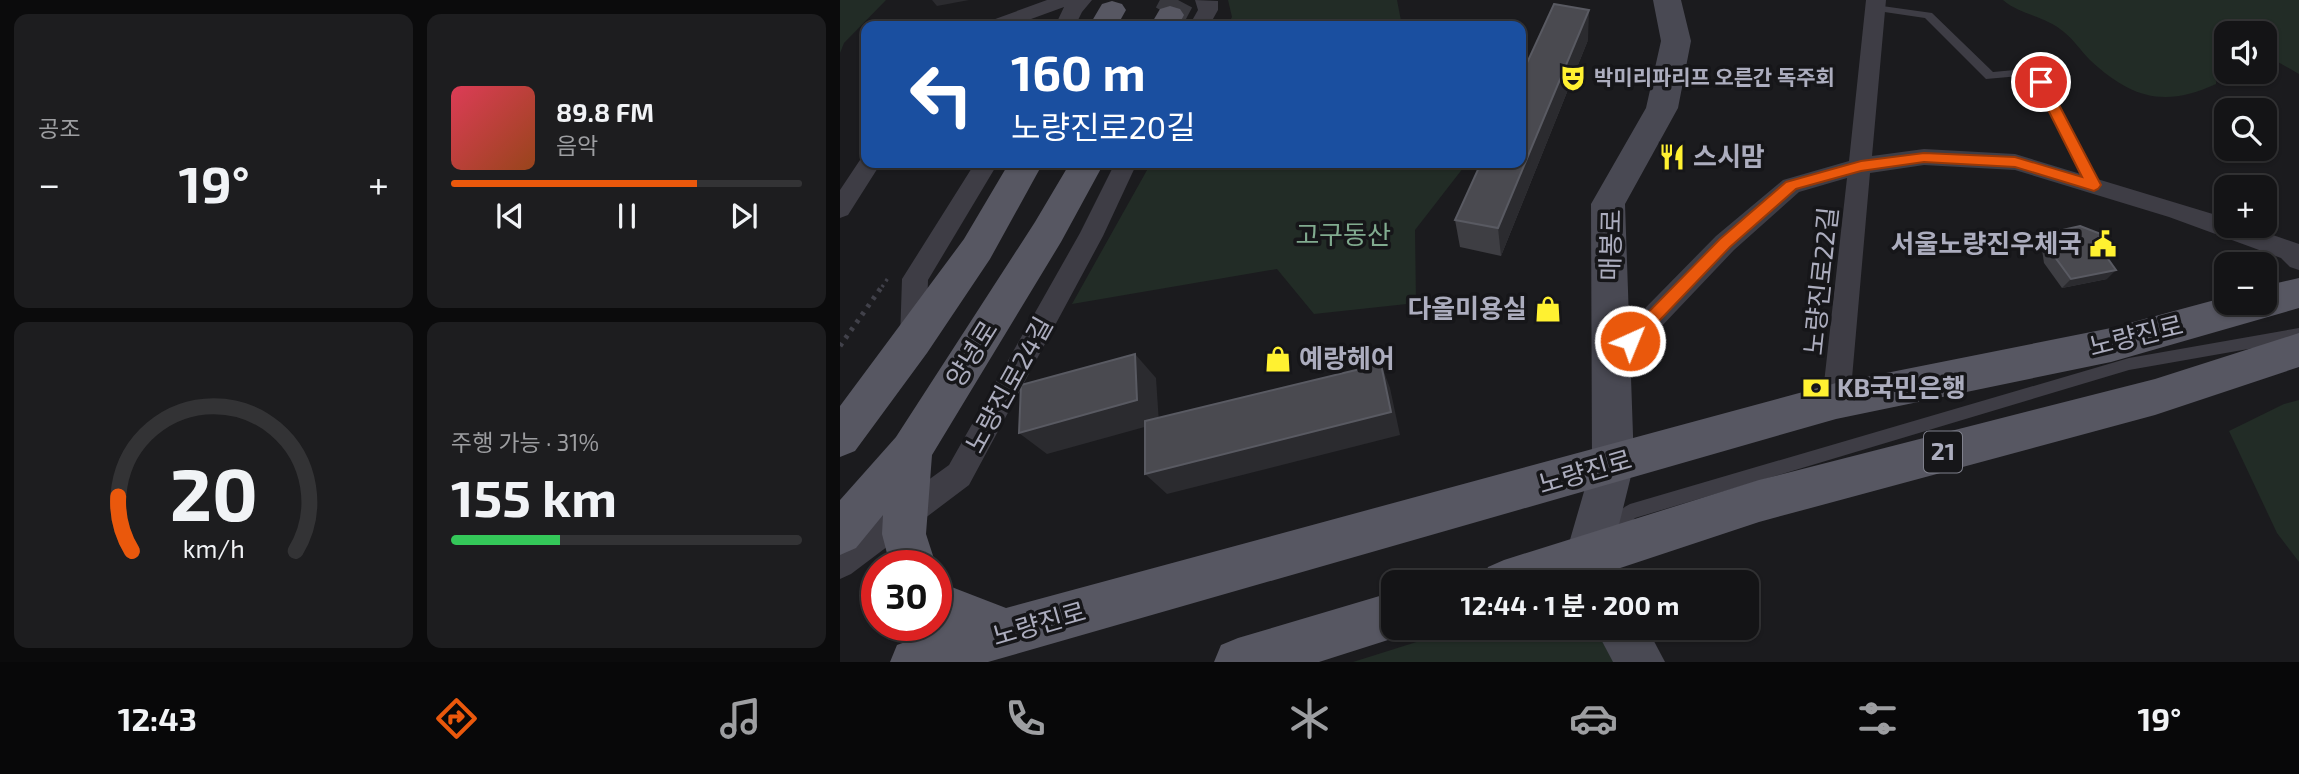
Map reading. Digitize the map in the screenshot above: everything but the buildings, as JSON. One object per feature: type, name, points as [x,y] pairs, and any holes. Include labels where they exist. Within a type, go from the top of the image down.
[{"type":"main road","name":"양녕로","points":[[840,438],[913,341],[977,249],[1023,168]]},
{"type":"main road","name":"양녕로","points":[[840,533],[911,451],[1048,232],[1084,168]]},
{"type":"main road","name":"노량진로","points":[[2277,298],[2299,293]]},
{"type":"main road","name":"노량진로","points":[[914,662],[991,647],[1836,401],[2110,345],[2217,315]]},
{"type":"main road","name":"노량진로","points":[[1593,570],[1759,501],[2154,397],[2299,350]]},
{"type":"main road","points":[[909,550],[904,534],[904,516],[911,451]]},
{"type":"main road","points":[[952,617],[991,647]]},
{"type":"main road","points":[[1238,662],[1381,620]]},
{"type":"street","points":[[987,21],[1066,0]]},
{"type":"street","points":[[1067,21],[1073,9],[1082,0]]},
{"type":"street","points":[[1202,21],[1208,10],[1208,1],[1205,0]]},
{"type":"street","name":"매봉로","points":[[1593,570],[1613,464],[1608,205],[1662,108],[1676,41],[1667,0]]},
{"type":"street","name":"노량진로22길","points":[[1836,401],[1875,4]]},
{"type":"street","points":[[1611,361],[1725,243],[1791,186],[1861,166],[1924,158],[2015,162],[2176,210],[2290,251],[2299,260]]},
{"type":"street","points":[[840,209],[867,168]]},
{"type":"street","points":[[913,341],[915,279],[984,168]]},
{"type":"street","name":"노량진로24길","points":[[840,563],[959,475],[1091,236],[1124,168]]},
{"type":"street","points":[[1627,640],[1641,662]]},
{"type":"lane","points":[[1875,4],[1928,15],[1990,76],[2034,71],[2094,185]]},
{"type":"lane","name":"노량진로","points":[[1593,570],[1630,512],[2129,364],[2299,334]]},
{"type":"green space","points":[[840,0],[886,0],[865,21],[861,21],[861,26],[844,43],[840,53]]},
{"type":"green space","points":[[1228,0],[1397,0],[1401,21],[1230,21],[1232,17]]},
{"type":"green space","points":[[2003,0],[2299,0],[2299,74],[2277,62],[2277,21],[2214,21],[2216,84],[2180,96],[2149,95],[2134,91],[2105,73],[2057,27]]},
{"type":"green space","name":"고구동산","points":[[1148,168],[1463,168],[1415,230],[1416,303],[1314,314],[1277,269],[1072,304]]},
{"type":"green space","points":[[2299,400],[2299,562],[2277,533],[2229,431],[2284,404]]},
{"type":"green space","points":[[1423,640],[1601,640],[1615,649],[1622,662],[1353,662]]},
{"type":"tunnel","points":[[1170,15],[1178,0]]},
{"type":"place","name":"박미리파리프 오른간 독주회","points":[[1573,78]]},
{"type":"place","name":"스시맘","points":[[1672,157]]},
{"type":"place","name":"서울노량진우체국","points":[[2103,244]]},
{"type":"place","name":"다올미용실","points":[[1548,309]]},
{"type":"place","name":"예랑헤어","points":[[1278,359]]},
{"type":"place","name":"KB국민은행","points":[[1816,388]]},
{"type":"route","points":[[1630,341],[1725,243],[1791,186],[1861,166],[1924,158],[2015,162],[2094,185],[2041,82]]}]
